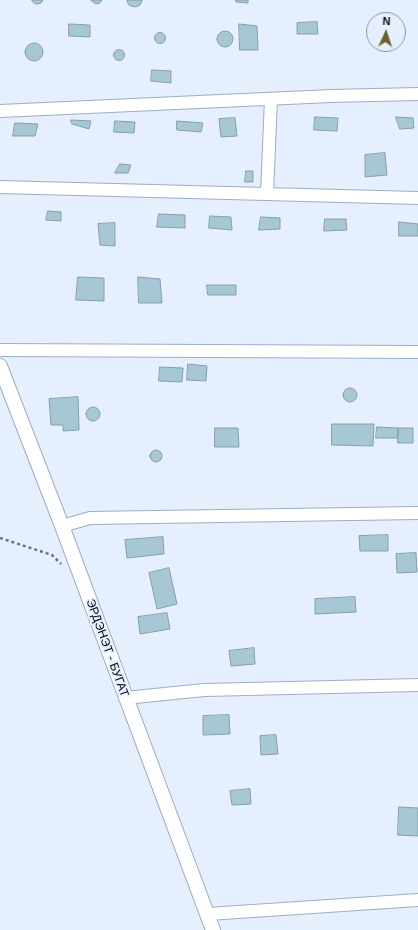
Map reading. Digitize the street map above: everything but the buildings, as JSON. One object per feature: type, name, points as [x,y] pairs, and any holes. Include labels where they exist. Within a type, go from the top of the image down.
[{"type":"street","points":[[0,111],[331,96],[418,94]]},
{"type":"street","points":[[267,194],[271,99]]},
{"type":"street","points":[[0,187],[418,198]]},
{"type":"street","points":[[0,350],[418,352]]},
{"type":"street","name":"ЭРДЭНЭТ - БУГАТ","points":[[0,366],[62,526],[125,698],[213,930]]},
{"type":"street","points":[[62,526],[90,518],[418,513]]},
{"type":"street","points":[[125,698],[204,690],[418,685]]},
{"type":"street","points":[[208,914],[418,900]]},
{"type":"path","points":[[0,538],[52,555],[63,566]]}]
